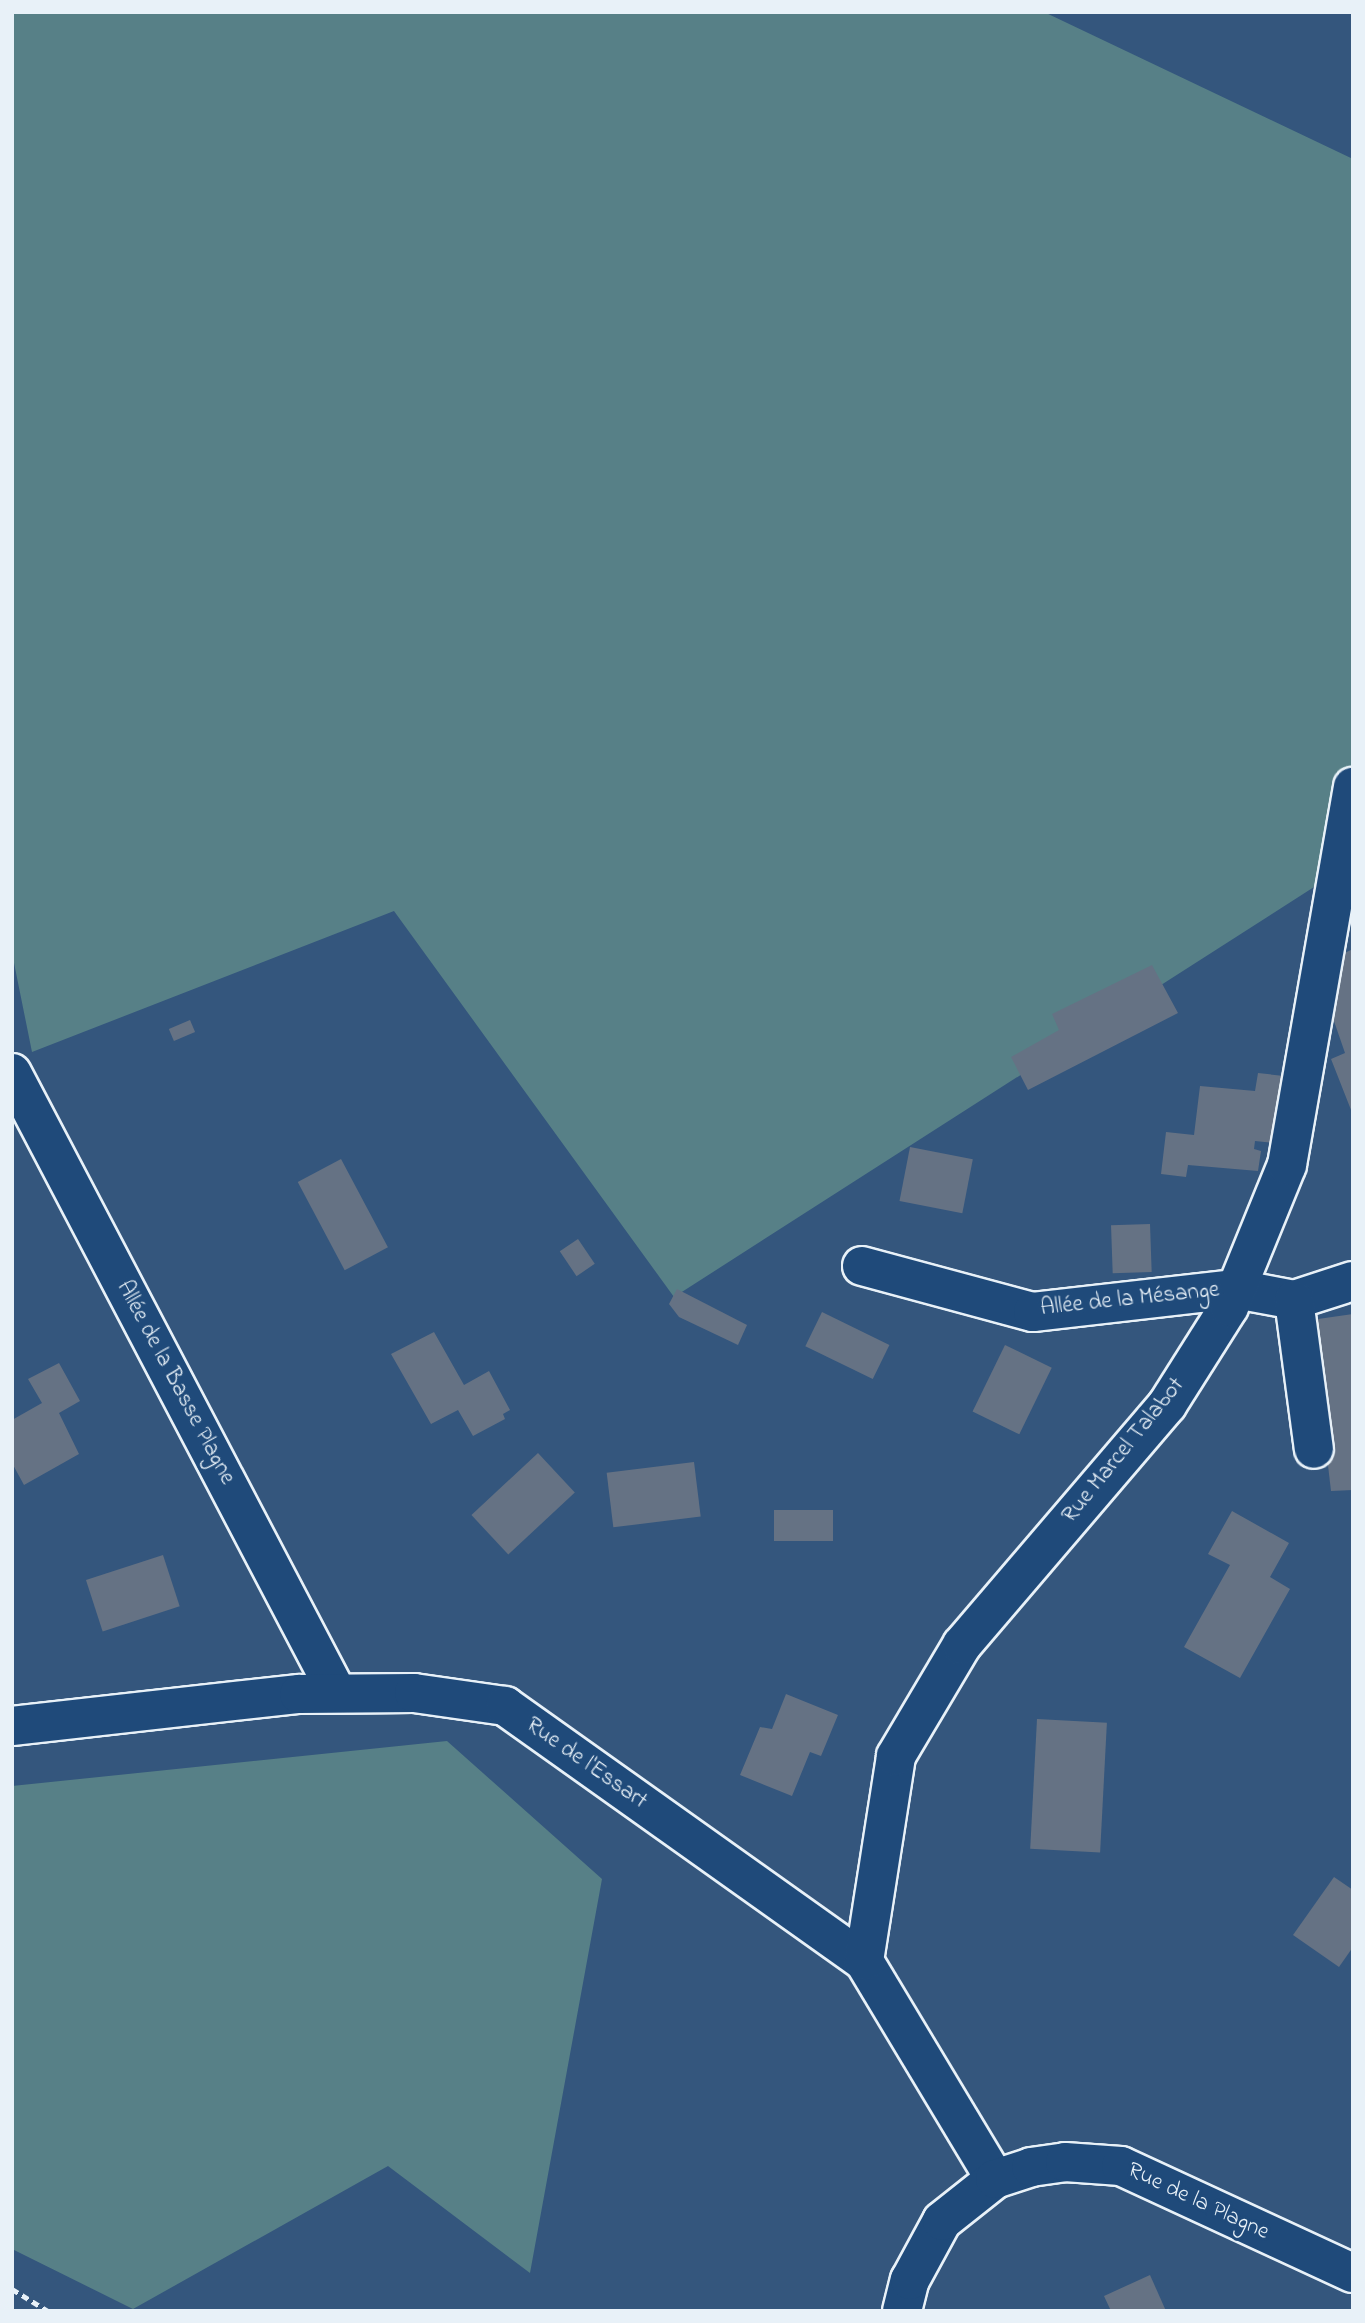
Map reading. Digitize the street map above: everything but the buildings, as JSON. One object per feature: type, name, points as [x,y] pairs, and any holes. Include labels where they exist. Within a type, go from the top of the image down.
[{"type":"street","name":"Rue Marcel Talabot","points":[[864,1961],[896,1756],[962,1645],[1167,1405],[1229,1307],[1287,1166],[1353,787]]},
{"type":"street","name":"Allée de la Basse Plagne","points":[[12,1073],[337,1693]]},
{"type":"street","name":"Allée de la Mésange","points":[[862,1266],[1033,1312],[1236,1289],[1294,1300]]},
{"type":"street","points":[[1314,1449],[1294,1300],[1353,1281]]},
{"type":"street","name":"Rue de l'Essart","points":[[12,1726],[299,1694],[414,1693],[505,1706],[864,1961],[995,2179]]},
{"type":"street","name":"Rue de la Plagne","points":[[902,2311],[910,2280],[942,2221],[995,2179],[1031,2167],[1065,2162],[1121,2166],[1353,2273]]},
{"type":"path","points":[[12,2289],[48,2311]]},
{"type":"green space","points":[[12,12],[1044,12],[1353,159],[1353,862],[674,1297],[394,911],[32,1052],[12,953]]},
{"type":"green space","points":[[447,1741],[602,1879],[530,2273],[388,2166],[133,2309],[12,2249],[12,1786]]}]
